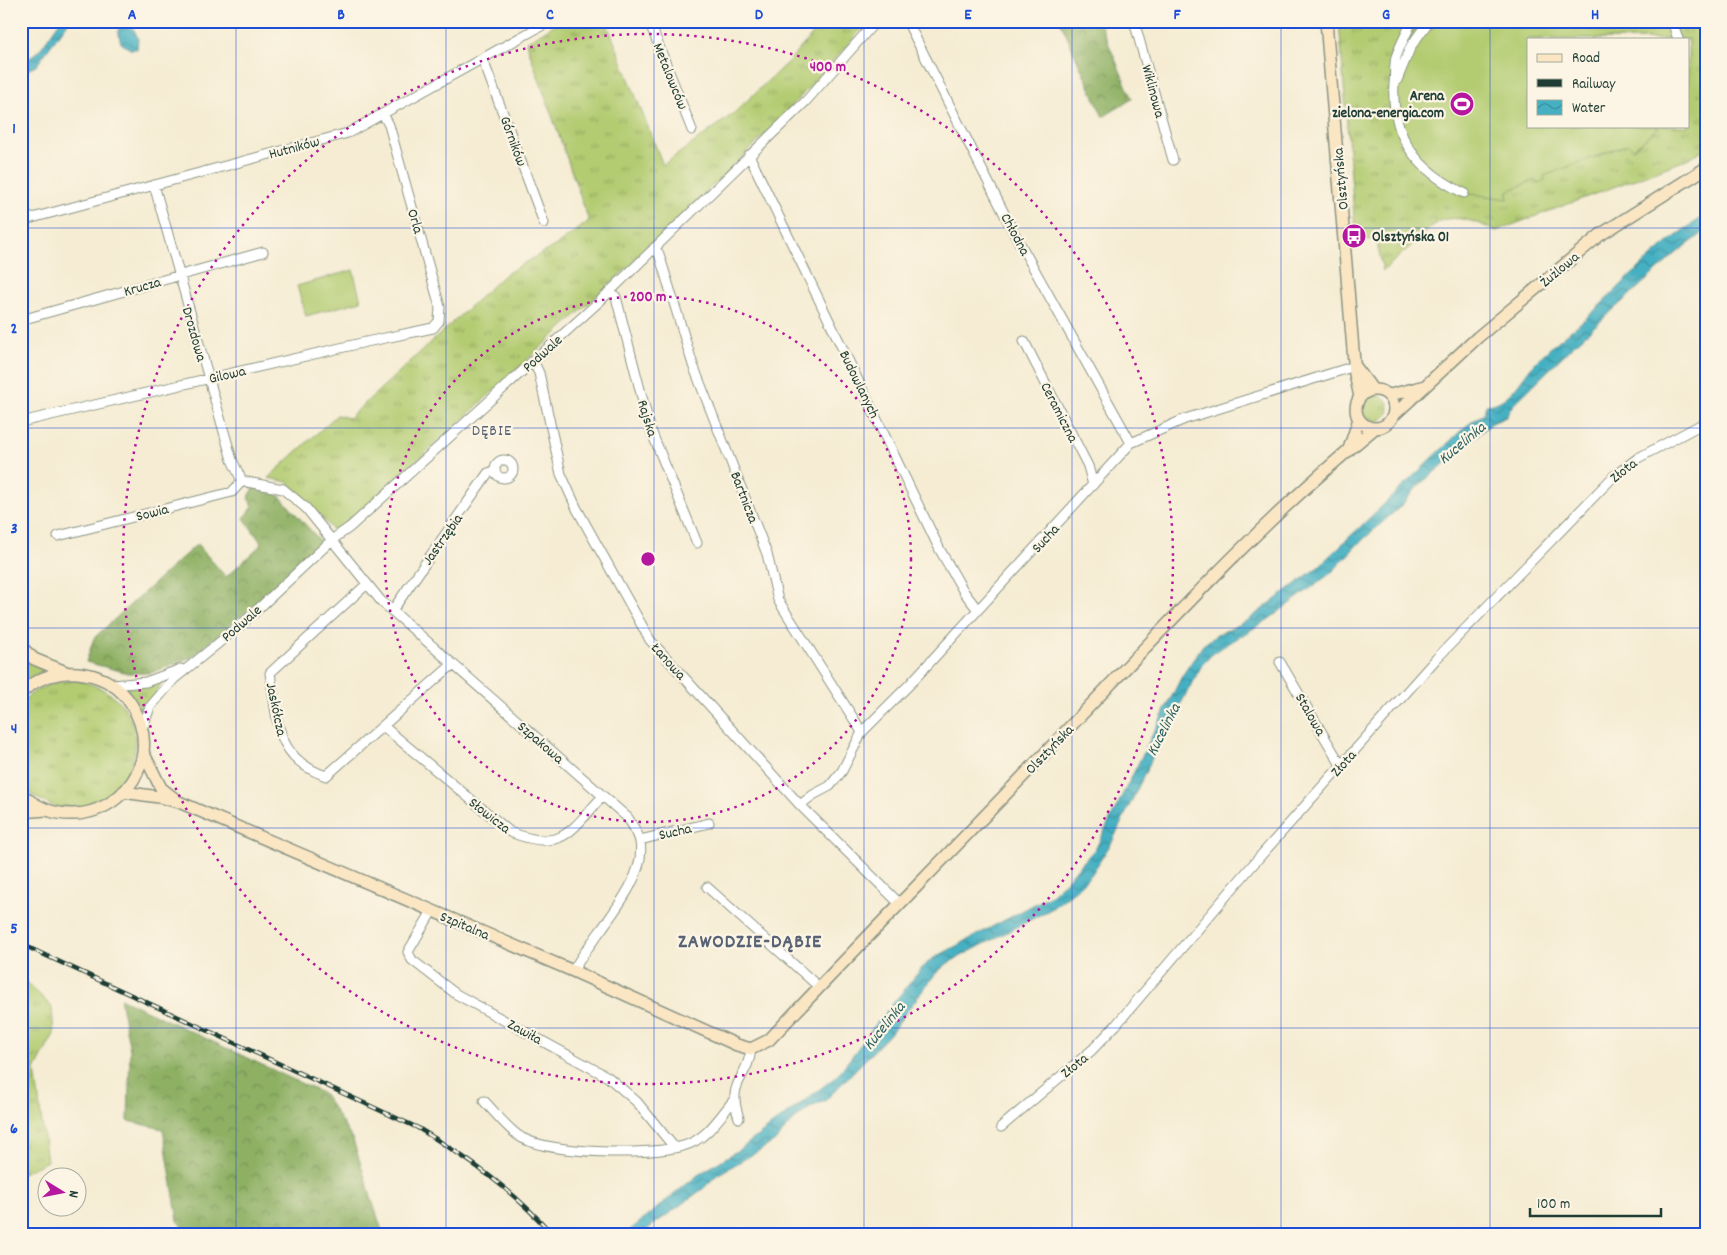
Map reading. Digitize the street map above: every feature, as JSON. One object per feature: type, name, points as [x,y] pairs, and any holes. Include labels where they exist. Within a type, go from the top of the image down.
[{"type":"street","name":"Metalowców","points":[[649,21],[692,130]]},
{"type":"street","name":"Podwale","points":[[142,729],[150,707],[174,679],[242,624],[333,539],[350,527],[610,290],[806,101],[876,21]]},
{"type":"street","name":"Chłodna","points":[[906,21],[1013,230],[1131,442]]},
{"type":"street","name":"Wiklinowa","points":[[1134,21],[1173,160]]},
{"type":"street","name":"Olsztyńska","points":[[1326,21],[1356,381],[1360,397]]},
{"type":"street","points":[[1412,21],[1396,58],[1394,92],[1396,115],[1414,156],[1435,178],[1464,193]]},
{"type":"street","points":[[1394,92],[1411,46],[1429,21]]},
{"type":"street","points":[[1672,21],[1678,38]]},
{"type":"street","name":"Hutników","points":[[21,221],[348,133],[484,60],[547,22]]},
{"type":"street","name":"Górników","points":[[484,60],[544,223]]},
{"type":"street","name":"Orla","points":[[383,114],[389,125],[440,307],[439,321],[433,328]]},
{"type":"street","name":"Budowlanych","points":[[749,155],[940,550],[964,592],[978,610]]},
{"type":"street","name":"Żużlowa","points":[[1394,414],[1423,386],[1600,235],[1706,168]]},
{"type":"street","name":"Drozdowa","points":[[154,185],[232,460],[242,481]]},
{"type":"street","name":"Bartnicza","points":[[654,248],[659,254],[693,365],[767,554],[778,600],[862,732]]},
{"type":"street","name":"Krucza","points":[[21,320],[263,252]]},
{"type":"street","name":"Rajska","points":[[610,290],[616,297],[650,428],[697,543]]},
{"type":"street","name":"Gilowa","points":[[21,422],[433,328]]},
{"type":"street","name":"Ceramiczna","points":[[1024,341],[1088,466],[1093,485]]},
{"type":"street","name":"Łanowa","points":[[533,361],[539,373],[561,474],[576,509],[650,640],[800,805],[899,904]]},
{"type":"street","name":"Sucha","points":[[800,805],[830,786],[842,771],[862,732],[978,610],[1131,442],[1185,418],[1356,366]]},
{"type":"street","name":"Olsztyńska","points":[[1356,366],[1372,389]]},
{"type":"street","name":"Żużlowa","points":[[1390,395],[1423,386]]},
{"type":"street","points":[[1372,389],[1378,389],[1390,395],[1393,401],[1394,414],[1387,424],[1375,428],[1368,427],[1359,419],[1356,407],[1360,397],[1372,389]]},
{"type":"street","name":"Olsztyńska","points":[[1348,450],[1359,419]]},
{"type":"street","name":"Złota","points":[[1001,1127],[1092,1050],[1116,1025],[1436,659],[1613,477],[1638,458],[1706,422]]},
{"type":"street","name":"Olsztyńska","points":[[751,1048],[769,1040],[969,834],[1220,567],[1348,450],[1375,428]]},
{"type":"street","name":"Jastrzębia","points":[[392,611],[488,473],[495,471]]},
{"type":"street","name":"Szpakowa","points":[[242,481],[283,489],[306,508],[333,539],[367,584],[392,611],[628,818],[640,840],[640,866],[626,892],[573,971]]},
{"type":"street","name":"Sowia","points":[[58,536],[232,492],[242,481]]},
{"type":"street","name":"Jaskółcza","points":[[367,584],[270,673],[280,732],[288,752],[310,770],[326,776],[452,664]]},
{"type":"street","points":[[21,647],[34,659],[67,672],[90,675],[113,685],[126,696],[137,714],[142,729],[143,752],[133,780],[123,792],[104,808],[93,812],[66,815],[46,810],[21,794]]},
{"type":"street","name":"Stalowa","points":[[1280,662],[1341,766]]},
{"type":"street","name":"Podwale","points":[[113,685],[146,682],[190,666]]},
{"type":"street","points":[[21,693],[44,678],[67,672]]},
{"type":"street","name":"Słowicza","points":[[383,726],[510,832],[528,839],[554,841],[565,837],[603,796]]},
{"type":"street","name":"Szpitalna","points":[[143,752],[161,788],[179,802]]},
{"type":"street","name":"Szpitalna","points":[[123,792],[179,802],[573,971],[737,1045],[751,1048]]},
{"type":"street","points":[[21,812],[46,810]]},
{"type":"street","name":"Sucha","points":[[640,840],[709,823]]},
{"type":"street","points":[[707,887],[819,987]]},
{"type":"street","name":"Zawiła","points":[[432,911],[408,952],[412,960],[456,994],[608,1077],[637,1102],[674,1147]]},
{"type":"street","points":[[484,1101],[520,1137],[535,1144],[605,1152],[662,1151],[674,1147],[683,1147],[704,1135],[733,1102],[737,1083],[750,1060],[751,1048]]},
{"type":"street","points":[[733,1102],[739,1118]]},
{"type":"green space","points":[[561,21],[606,21],[663,165],[733,114],[791,59],[824,21],[869,21],[776,124],[635,261],[347,525],[341,530],[333,530],[288,482],[268,478],[337,415],[349,418],[504,275],[558,244],[589,221],[526,42]]},
{"type":"green space","points":[[1060,21],[1099,21],[1132,99],[1103,117]]},
{"type":"green space","points":[[1339,21],[1697,21],[1706,69],[1706,149],[1683,161],[1496,231],[1467,220],[1452,218],[1437,222],[1383,271],[1376,239],[1356,241]]},
{"type":"green space","name":"Arena zielona-energia.com","points":[[1429,21],[1672,21],[1678,38],[1527,38],[1527,128],[1658,128],[1633,149],[1629,144],[1544,176],[1545,180],[1537,183],[1535,180],[1508,191],[1508,199],[1464,193],[1446,184],[1407,145],[1394,92],[1402,65]]},
{"type":"green space","points":[[353,270],[361,301],[306,316],[297,286]]},
{"type":"green space","points":[[1376,395],[1385,399],[1389,408],[1385,417],[1376,421],[1367,417],[1363,408],[1367,399]]},
{"type":"green space","points":[[254,488],[277,493],[322,543],[259,601],[192,657],[151,673],[128,673],[86,662],[94,638],[197,544],[226,577],[262,544],[244,518],[253,507],[248,498]]},
{"type":"green space","points":[[21,655],[44,670],[21,686]]},
{"type":"green space","points":[[76,680],[110,694],[129,715],[135,740],[131,766],[117,789],[97,804],[72,810],[41,800],[21,784],[21,703],[27,697],[46,686]]},
{"type":"green space","points":[[162,682],[143,716],[137,703],[125,688]]},
{"type":"green space","points":[[21,976],[52,1007],[54,1034],[35,1070],[47,1161],[21,1174]]},
{"type":"green space","points":[[120,998],[324,1094],[353,1140],[383,1234],[186,1234],[178,1221],[163,1129],[128,1121],[130,1050]]},
{"type":"water","points":[[60,21],[69,21],[36,66],[21,73],[21,65],[39,51]]},
{"type":"water","points":[[121,21],[130,21],[138,38],[137,49],[130,49],[121,43],[118,31]]},
{"type":"water","name":"Kucelinka","points":[[1706,215],[1706,231],[1679,251],[1576,343],[1512,406],[1506,417],[1492,423],[1417,487],[1401,506],[1357,545],[1331,573],[1269,619],[1213,653],[1202,665],[1156,750],[1112,842],[1091,875],[1078,888],[1051,909],[948,963],[936,973],[889,1035],[825,1101],[811,1107],[794,1120],[774,1142],[717,1175],[704,1188],[641,1234],[625,1234],[698,1175],[743,1147],[837,1076],[876,1024],[922,968],[932,959],[1051,895],[1062,885],[1096,848],[1182,676],[1203,645],[1217,635],[1248,620],[1318,567],[1465,427],[1484,413],[1486,405],[1501,401],[1513,391],[1533,365],[1547,351],[1675,237]]},
{"type":"tram line","points":[[21,632],[21,662]]},
{"type":"railway","points":[[21,944],[418,1128],[455,1151],[506,1189],[552,1234]]},
{"type":"place","name":"Arena zielona-energia.com","points":[[1462,104]]},
{"type":"place","name":"Olsztyńska 01","points":[[1354,236]]},
{"type":"district","name":"DĘBIE","points":[[492,429]]},
{"type":"district","name":"ZAWODZIE-DĄBIE","points":[[750,940]]}]
